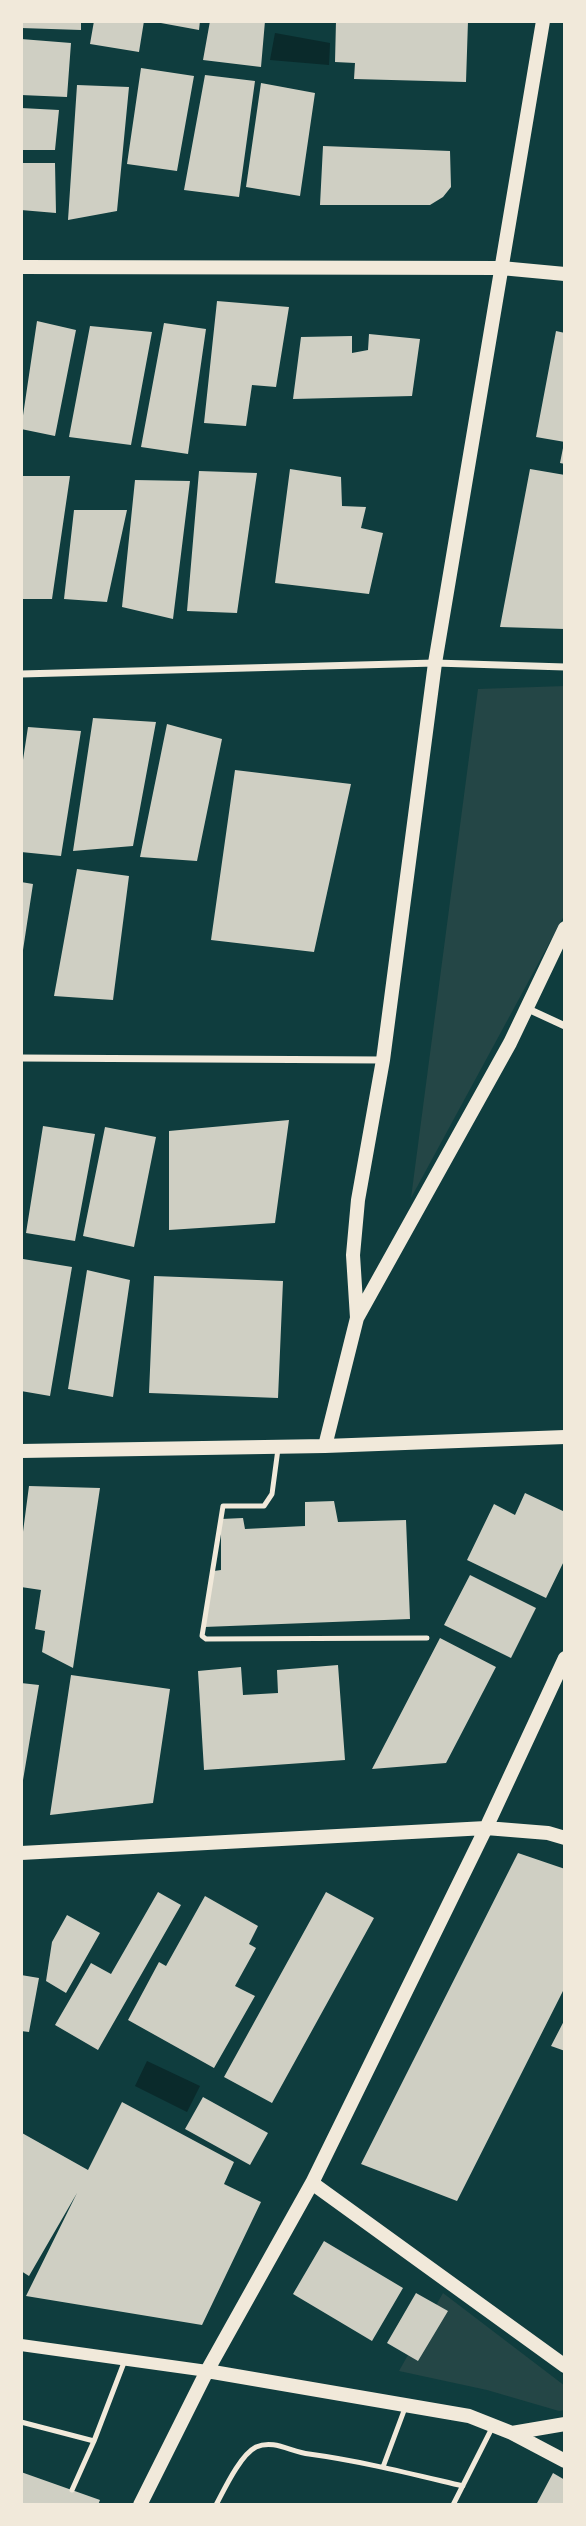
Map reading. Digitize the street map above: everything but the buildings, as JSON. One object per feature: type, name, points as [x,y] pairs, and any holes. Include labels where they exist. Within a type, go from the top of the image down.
[{"type":"main road","points":[[357,1318],[353,1255],[356,1214],[383,1060],[435,663],[543,21]]},
{"type":"main road","points":[[21,267],[501,268],[565,274]]},
{"type":"main road","points":[[326,1446],[357,1318],[510,1043],[565,928]]},
{"type":"main road","points":[[21,1451],[326,1446],[565,1437]]},
{"type":"main road","points":[[140,2505],[207,2371],[312,2183],[486,1828],[565,1658]]},
{"type":"main road","points":[[21,1853],[486,1828],[548,1833],[565,1838]]},
{"type":"main road","points":[[312,2183],[565,2366]]},
{"type":"main road","points":[[207,2371],[469,2416],[512,2433],[565,2461]]},
{"type":"main road","points":[[512,2433],[565,2424]]},
{"type":"street","points":[[21,674],[435,663],[565,667]]},
{"type":"street","points":[[526,1008],[565,1026]]},
{"type":"street","points":[[21,1058],[383,1060]]},
{"type":"street","points":[[21,2345],[207,2371]]},
{"type":"lane","points":[[279,1446],[272,1494],[264,1506],[222,1506],[202,1636],[206,1639],[427,1638]]},
{"type":"lane","points":[[72,2490],[125,2360]]},
{"type":"lane","points":[[383,2467],[406,2404]]},
{"type":"lane","points":[[21,2422],[94,2441]]},
{"type":"lane","points":[[453,2505],[493,2425]]},
{"type":"lane","points":[[216,2505],[232,2477],[257,2447],[275,2444],[306,2454],[345,2459],[463,2486]]},
{"type":"shaded area","points":[[275,33],[330,43],[329,65],[270,60]]},
{"type":"shaded area","points":[[565,686],[565,914],[411,1198],[478,689]]},
{"type":"shaded area","points":[[147,2061],[200,2086],[187,2112],[135,2086]]},
{"type":"shaded area","points":[[443,2293],[565,2386],[565,2410],[559,2411],[487,2390],[399,2371]]}]
